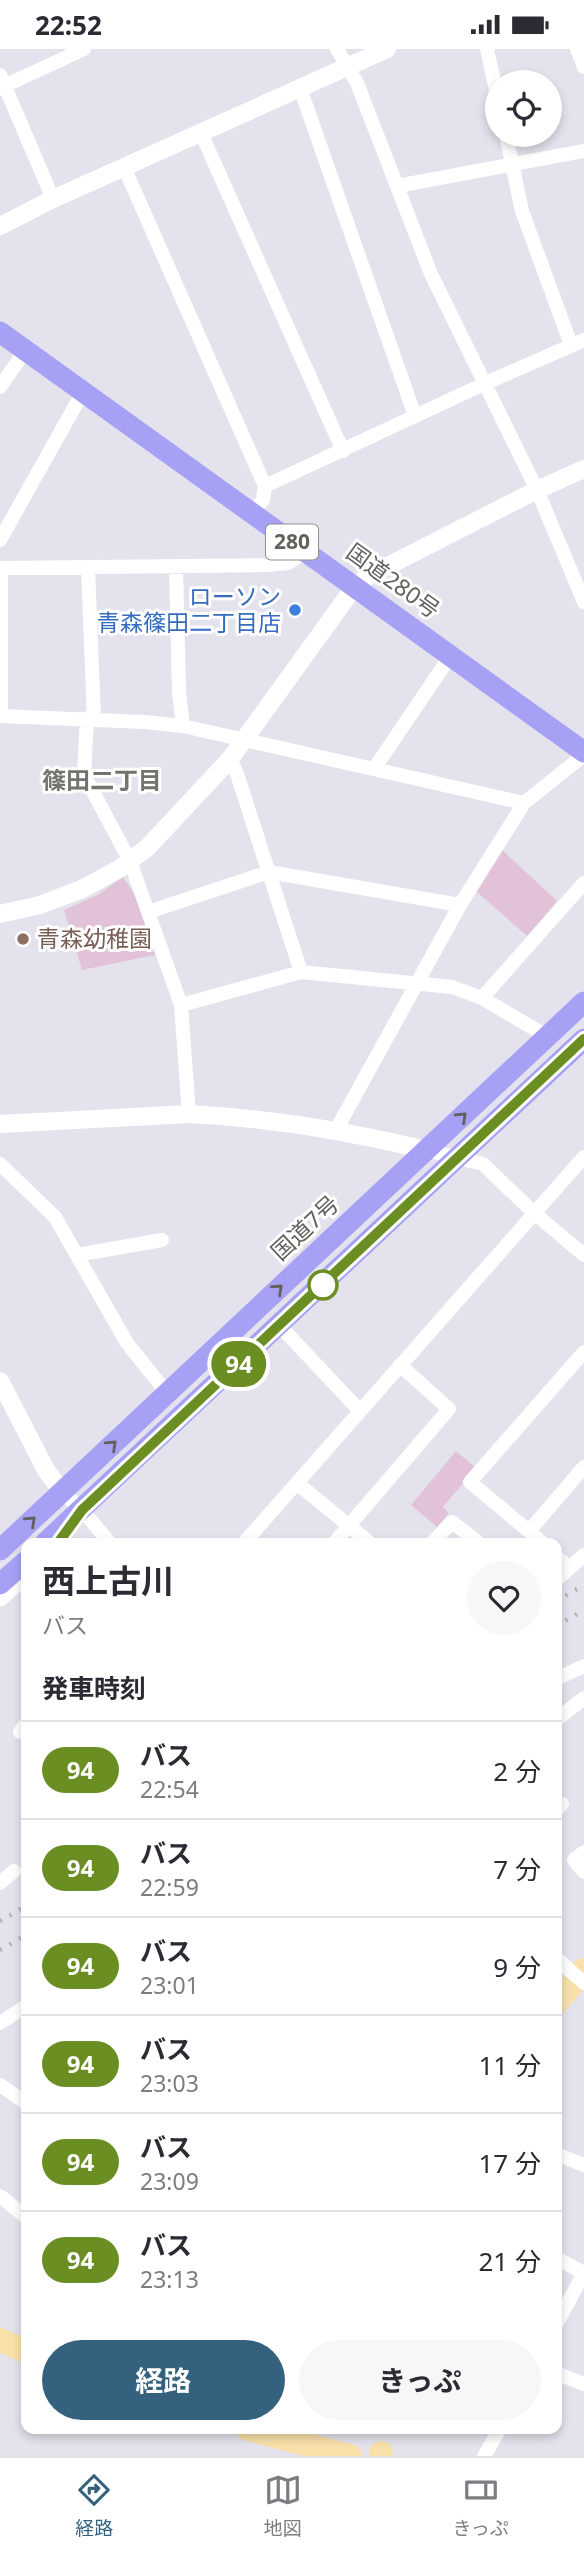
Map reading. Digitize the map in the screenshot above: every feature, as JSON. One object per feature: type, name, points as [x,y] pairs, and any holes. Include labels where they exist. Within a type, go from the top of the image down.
[{"type":"highway","name":"国道280号","points":[[0,332],[584,753]]},
{"type":"highway","name":"国道7号","points":[[0,1550],[584,1002]]},
{"type":"highway","points":[[51,1538],[584,1039]]},
{"type":"highway","points":[[0,1584],[21,1565]]},
{"type":"main road","points":[[62,1538],[82,1510]]},
{"type":"main road","points":[[0,1597],[21,1578]]},
{"type":"street","points":[[53,199],[2,83],[84,49]]},
{"type":"street","points":[[337,49],[357,83],[431,274],[537,490],[584,601]]},
{"type":"street","points":[[0,226],[53,199],[387,49]]},
{"type":"street","points":[[487,49],[492,70]]},
{"type":"street","points":[[577,49],[584,67]]},
{"type":"street","points":[[300,88],[415,416]]},
{"type":"street","points":[[201,133],[343,451]]},
{"type":"street","points":[[265,486],[577,343],[522,211],[509,147]]},
{"type":"street","points":[[397,186],[584,151]]},
{"type":"street","points":[[124,167],[265,486],[263,499],[251,514]]},
{"type":"street","points":[[0,387],[25,351]]},
{"type":"street","points":[[0,540],[83,392]]},
{"type":"street","points":[[0,914],[60,898],[101,879],[130,861],[163,832],[230,759],[355,586],[370,575],[584,469]]},
{"type":"street","points":[[306,552],[288,562],[268,565],[1,568],[1,716],[183,726],[524,803]]},
{"type":"street","points":[[176,566],[179,693],[183,726]]},
{"type":"street","points":[[88,568],[91,719],[84,775],[130,861],[181,1005],[189,1114]]},
{"type":"street","points":[[374,769],[450,655]]},
{"type":"street","points":[[337,1130],[460,905],[524,803],[549,786],[584,753]]},
{"type":"street","points":[[230,759],[301,972]]},
{"type":"street","points":[[148,912],[269,872],[460,905]]},
{"type":"street","points":[[482,998],[584,883]]},
{"type":"street","points":[[181,1005],[301,972],[452,987],[482,998],[548,1037]]},
{"type":"street","points":[[0,1124],[189,1114],[337,1130],[483,1164],[534,1213],[584,1255]]},
{"type":"street","points":[[248,1538],[584,1157]]},
{"type":"street","points":[[0,1164],[55,1217],[127,1343],[167,1393]]},
{"type":"street","points":[[77,1255],[162,1240]]},
{"type":"street","points":[[280,1326],[360,1411]]},
{"type":"street","points":[[537,1538],[470,1482],[584,1352]]},
{"type":"street","points":[[338,1538],[449,1409],[400,1365]]},
{"type":"street","points":[[0,1381],[46,1470],[62,1492],[106,1538]]},
{"type":"street","points":[[529,1531],[584,1467]]},
{"type":"street","points":[[297,1483],[364,1538]]},
{"type":"street","points":[[437,1538],[452,1522],[473,1538]]},
{"type":"street","points":[[562,1574],[584,1555]]},
{"type":"street","points":[[562,1562],[569,1568]]},
{"type":"street","points":[[562,1676],[583,1667]]},
{"type":"street","points":[[562,1715],[584,1697]]},
{"type":"street","points":[[584,1852],[574,1860],[584,1872]]},
{"type":"street","points":[[0,1883],[14,1871]]},
{"type":"street","points":[[562,1963],[584,1983]]},
{"type":"street","points":[[0,2023],[21,2009]]},
{"type":"street","points":[[0,2085],[21,2100]]},
{"type":"street","points":[[562,2156],[584,2165]]},
{"type":"street","points":[[0,2196],[21,2213]]},
{"type":"street","points":[[562,2261],[584,2273],[562,2314]]},
{"type":"street","points":[[562,2375],[584,2384]]},
{"type":"street","points":[[484,2456],[497,2434]]},
{"type":"shaded area","points":[[502,850],[557,901],[527,936],[476,891]]},
{"type":"shaded area","points":[[123,877],[136,896],[155,955],[82,970],[64,910],[99,894]]},
{"type":"shaded area","points":[[456,1451],[476,1468],[443,1507],[449,1513],[437,1527],[411,1505]]},
{"type":"waterway","points":[[562,1996],[571,1986]]},
{"type":"waterway","points":[[0,2340],[21,2349]]},
{"type":"waterway","points":[[267,2434],[350,2456]]},
{"type":"railway","points":[[562,1598],[584,1585]]},
{"type":"railway","points":[[562,1623],[584,1610]]},
{"type":"railway","points":[[0,1921],[21,1909]]},
{"type":"railway","points":[[0,1950],[21,1938]]},
{"type":"bus line","name":"94","points":[[64,1538],[82,1510],[584,1039]]},
{"type":"place","name":"ローソン 青森篠田二丁目店","points":[[295,610]]},
{"type":"place","name":"青森幼稚園","points":[[23,939]]},
{"type":"district","name":"篠田二丁目","points":[[102,781]]}]
